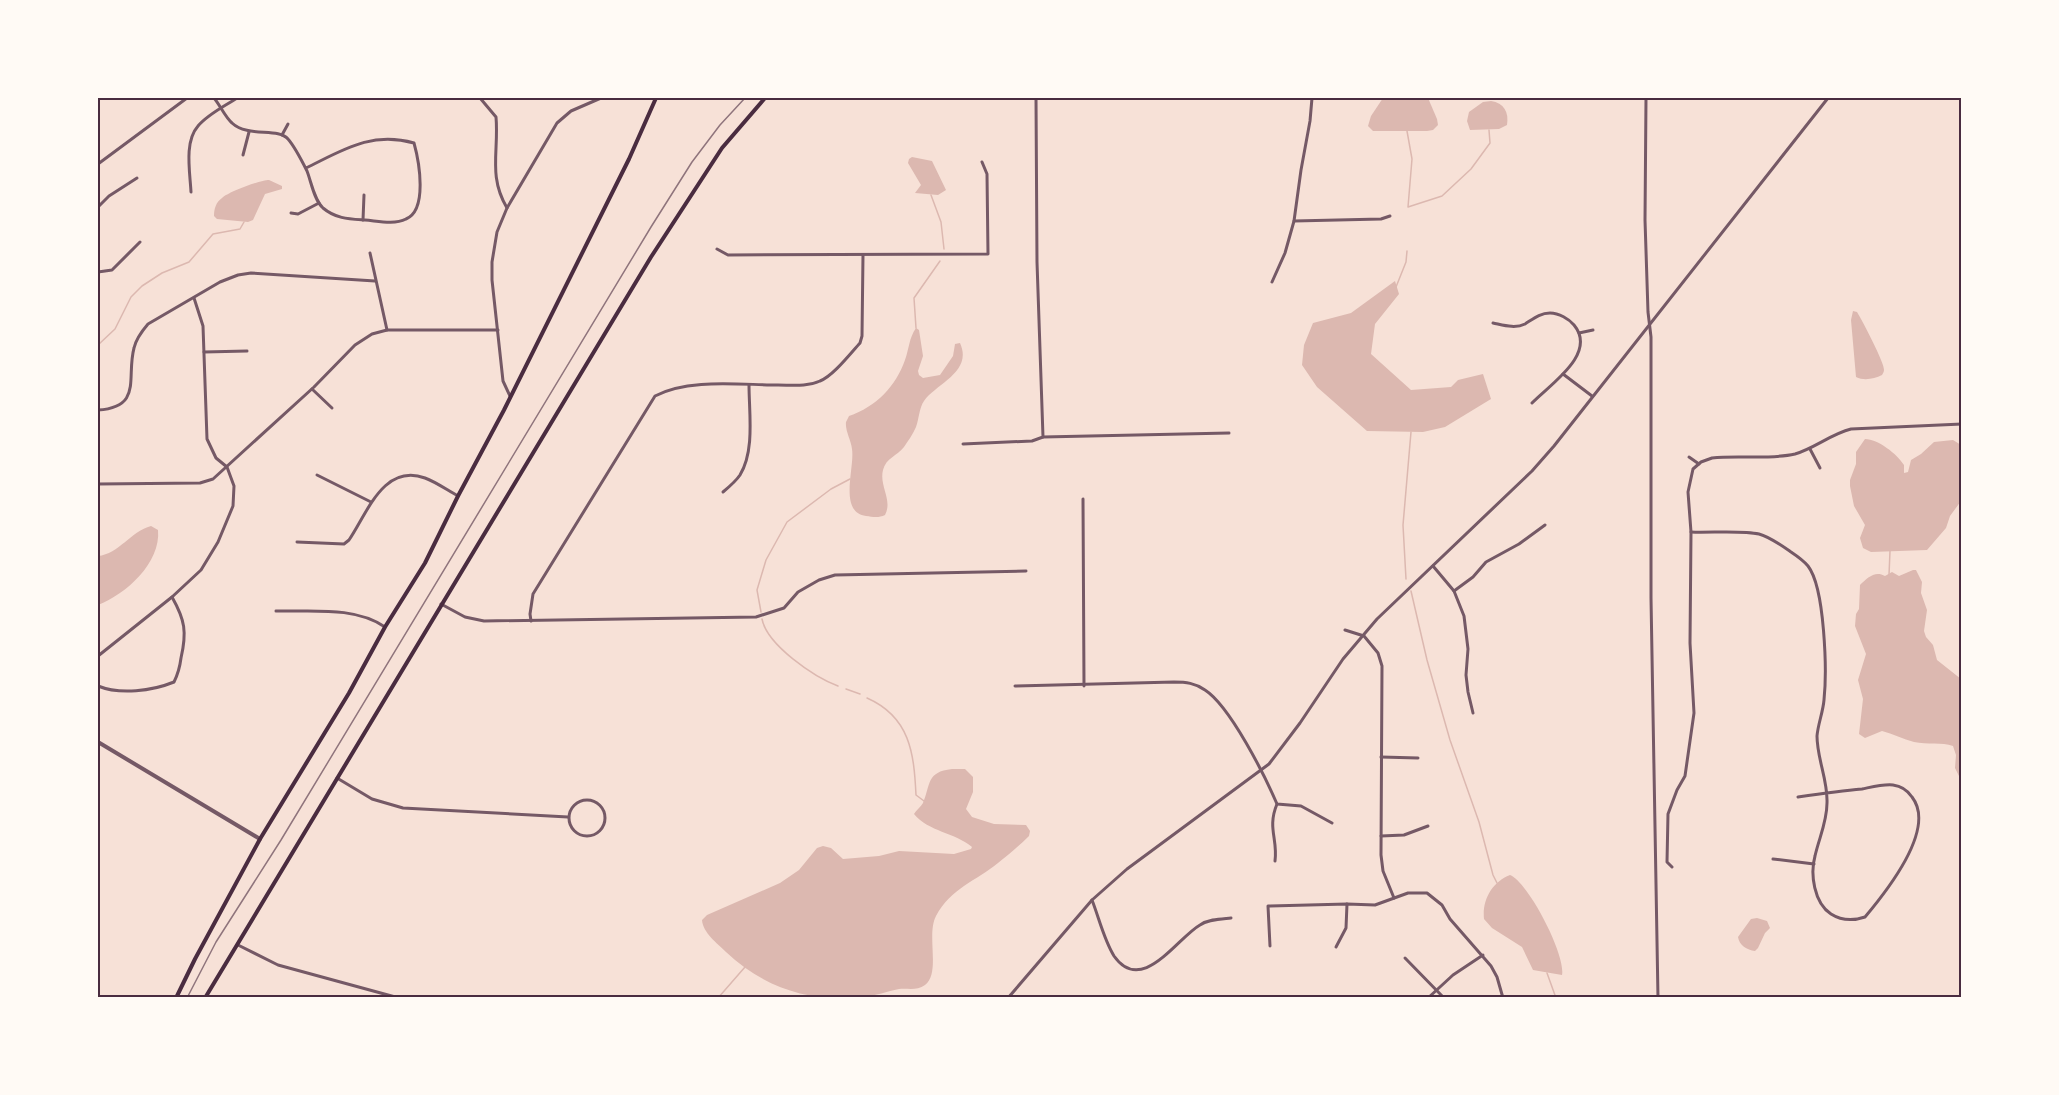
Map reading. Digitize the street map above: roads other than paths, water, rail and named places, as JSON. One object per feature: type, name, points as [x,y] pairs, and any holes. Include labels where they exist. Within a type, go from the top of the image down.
[{"type":"main road","points":[[176,998],[260,839],[425,563],[634,149],[656,98]]},
{"type":"main road","points":[[205,998],[651,257],[722,148],[765,98]]},
{"type":"street","points":[[98,164],[187,98]]},
{"type":"street","points":[[214,98],[233,124],[249,132],[282,135],[288,139],[306,168],[321,207],[335,216],[348,220],[389,222],[405,220],[412,215],[419,203],[420,170],[414,143],[400,139],[358,142],[306,168]]},
{"type":"street","points":[[191,192],[189,158],[195,131],[200,124],[237,98]]},
{"type":"street","points":[[480,98],[496,117],[495,172],[501,197],[507,208]]},
{"type":"street","points":[[510,396],[503,381],[492,262],[497,232],[507,208],[557,123],[571,111],[601,98]]},
{"type":"street","points":[[1036,98],[1037,262],[1043,437]]},
{"type":"street","points":[[1272,282],[1285,253],[1294,221],[1312,98]]},
{"type":"street","points":[[1646,98],[1645,220],[1651,337],[1650,535],[1658,998]]},
{"type":"street","points":[[1008,998],[1092,900],[1127,869],[1263,770],[1300,723],[1342,659],[1377,619],[1532,471],[1828,98]]},
{"type":"street","points":[[1962,115],[1962,264]]},
{"type":"street","points":[[282,135],[288,124]]},
{"type":"street","points":[[243,155],[249,132]]},
{"type":"street","points":[[717,249],[728,255],[988,254],[987,174],[982,162]]},
{"type":"street","points":[[98,207],[109,196],[136,178]]},
{"type":"street","points":[[363,220],[364,195]]},
{"type":"street","points":[[291,213],[298,214],[319,203]]},
{"type":"street","points":[[1294,221],[1381,219],[1390,216]]},
{"type":"street","points":[[98,272],[112,270],[140,242]]},
{"type":"street","points":[[370,253],[387,330]]},
{"type":"street","points":[[531,621],[533,594],[655,396],[668,388],[710,385],[800,385],[820,381],[829,375],[860,343],[862,336],[863,255]]},
{"type":"street","points":[[98,410],[117,407],[127,396],[132,385],[134,348],[144,329],[159,316],[220,282],[244,274],[375,281]]},
{"type":"street","points":[[98,656],[172,597],[201,570],[218,542],[234,500],[234,486],[227,466],[216,458],[207,439],[203,326],[194,298]]},
{"type":"street","points":[[1493,323],[1519,326],[1538,315],[1552,312],[1570,321],[1579,333],[1579,350],[1575,360],[1532,403]]},
{"type":"street","points":[[98,484],[200,483],[218,476],[360,340],[372,334],[387,330],[498,330]]},
{"type":"street","points":[[1579,333],[1593,330]]},
{"type":"street","points":[[203,352],[247,351]]},
{"type":"street","points":[[1563,374],[1592,396]]},
{"type":"street","points":[[723,492],[739,477],[745,464],[749,446],[749,385]]},
{"type":"street","points":[[312,388],[332,408]]},
{"type":"street","points":[[1672,867],[1667,862],[1668,814],[1685,776],[1695,713],[1690,643],[1691,532],[1688,492],[1693,470],[1699,464],[1712,458],[1785,456],[1810,448],[1838,432],[1851,429],[1962,424]]},
{"type":"street","points":[[963,444],[1032,441],[1043,437],[1229,433]]},
{"type":"street","points":[[1810,448],[1820,468]]},
{"type":"street","points":[[1689,457],[1699,464]]},
{"type":"street","points":[[317,475],[371,502]]},
{"type":"street","points":[[297,542],[344,544],[358,528],[371,502],[392,481],[411,476],[424,478],[458,496]]},
{"type":"street","points":[[1083,499],[1084,686]]},
{"type":"street","points":[[1454,591],[1473,577],[1486,561],[1519,544],[1545,525]]},
{"type":"street","points":[[1691,532],[1758,534],[1781,545],[1799,558],[1813,574],[1818,595],[1825,663],[1824,699],[1817,736],[1827,793],[1825,818],[1814,864],[1814,877],[1818,899],[1823,908],[1838,918],[1856,920],[1865,917],[1911,851],[1919,827],[1918,806],[1911,795],[1894,785],[1879,786],[1827,793],[1798,797]]},
{"type":"street","points":[[1433,566],[1454,591],[1464,616],[1467,631],[1466,675],[1473,712]]},
{"type":"street","points":[[441,604],[465,617],[484,621],[756,617],[784,608],[798,592],[819,580],[835,575],[1026,571]]},
{"type":"street","points":[[98,686],[108,690],[150,690],[174,682],[185,634],[184,621],[172,597]]},
{"type":"street","points":[[276,611],[355,614],[374,620],[386,627]]},
{"type":"street","points":[[1345,630],[1364,636],[1378,653],[1382,666],[1381,855],[1383,871],[1394,898]]},
{"type":"street","points":[[1015,687],[1187,682],[1197,685],[1212,695],[1263,770],[1277,804],[1271,820],[1275,861]]},
{"type":"street","points":[[98,741],[260,839]]},
{"type":"street","points":[[1381,757],[1418,758]]},
{"type":"street","points":[[337,778],[372,799],[403,808],[568,817]]},
{"type":"street","points":[[590,800],[602,805],[606,822],[598,833],[584,836],[576,833],[568,817],[578,803],[590,800]]},
{"type":"street","points":[[1277,804],[1301,806],[1332,823]]},
{"type":"street","points":[[1381,836],[1404,835],[1428,826]]},
{"type":"street","points":[[1773,859],[1814,864]]},
{"type":"street","points":[[1270,946],[1268,906],[1375,905],[1416,892],[1427,894],[1442,906],[1450,919],[1483,956],[1497,976],[1503,998]]},
{"type":"street","points":[[1092,900],[1114,956],[1123,965],[1135,969],[1148,968],[1159,962],[1200,925],[1211,920],[1231,918]]},
{"type":"street","points":[[1336,947],[1346,928],[1347,904]]},
{"type":"street","points":[[236,944],[278,965],[399,998]]},
{"type":"street","points":[[1428,998],[1453,975],[1483,956]]},
{"type":"street","points":[[1405,958],[1444,998]]},
{"type":"waterway","points":[[1407,131],[1412,159],[1408,207],[1442,196],[1471,169],[1490,143],[1489,130]]},
{"type":"waterway","points":[[931,195],[941,222],[944,249]]},
{"type":"waterway","points":[[98,345],[115,329],[131,297],[142,286],[162,273],[189,262],[213,234],[240,229],[244,222]]},
{"type":"waterway","points":[[1396,287],[1406,262],[1407,251]]},
{"type":"waterway","points":[[916,328],[914,298],[940,261]]},
{"type":"waterway","points":[[1406,579],[1403,525],[1411,432]]},
{"type":"waterway","points":[[761,612],[757,590],[766,560],[787,522],[831,489],[850,479]]},
{"type":"waterway","points":[[1889,575],[1890,551]]},
{"type":"waterway","points":[[1411,591],[1427,660],[1450,740],[1479,822],[1497,883]]},
{"type":"waterway","points":[[762,619],[773,639],[793,659],[838,686]]},
{"type":"waterway","points":[[846,689],[860,694]]},
{"type":"waterway","points":[[867,698],[893,715],[901,726],[911,751],[916,795],[924,801]]},
{"type":"waterway","points":[[718,998],[745,967]]},
{"type":"waterway","points":[[1547,973],[1556,998]]},
{"type":"railway","points":[[187,998],[216,942],[281,840],[651,227],[692,162],[720,125],[745,98]]}]
